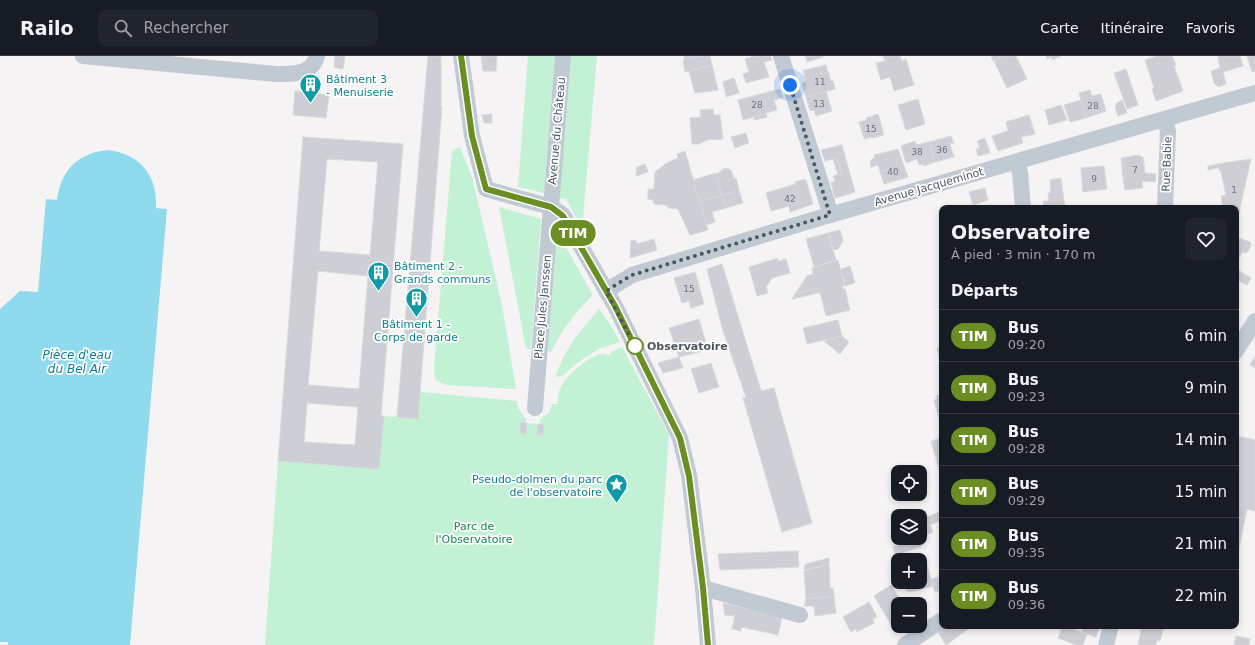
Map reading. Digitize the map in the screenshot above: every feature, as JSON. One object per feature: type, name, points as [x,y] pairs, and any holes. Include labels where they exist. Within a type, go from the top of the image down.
[{"type":"street","points":[[83,56],[276,74],[293,74],[309,69],[316,61],[318,56]]},
{"type":"street","points":[[461,56],[472,136],[486,189],[551,207],[563,216],[606,291],[680,438],[689,476],[703,588],[708,645]]},
{"type":"street","name":"Avenue du Château","points":[[551,207],[563,56]]},
{"type":"street","points":[[781,56],[830,215]]},
{"type":"street","name":"Avenue Jacqueminot","points":[[606,291],[632,275],[830,215],[1255,93]]},
{"type":"street","name":"Rue Babie","points":[[1165,120],[1168,131],[1165,205]]},
{"type":"street","points":[[1017,162],[1020,173],[1023,205]]},
{"type":"street","name":"Place Jules Janssen","points":[[535,408],[551,207]]},
{"type":"street","points":[[1239,347],[1255,321]]},
{"type":"street","points":[[703,588],[800,615]]},
{"type":"street","points":[[905,645],[939,622]]},
{"type":"street","points":[[1106,645],[1111,629]]},
{"type":"green space","points":[[528,56],[555,56],[544,193],[518,187]]},
{"type":"green space","points":[[571,56],[597,56],[582,229],[566,199],[559,198]]},
{"type":"green space","points":[[460,147],[472,177],[502,305],[516,389],[447,385],[435,380],[434,368],[452,151]]},
{"type":"green space","points":[[499,207],[541,219],[531,349],[526,348]]},
{"type":"green space","points":[[556,230],[593,295],[569,322],[551,352],[547,350]]},
{"type":"green space","points":[[599,309],[610,324],[620,342],[598,349],[577,363],[562,376],[555,377],[564,356],[574,339]]},
{"type":"green space","name":"Parc de l'Observatoire","points":[[622,347],[669,435],[654,645],[265,645],[278,461],[379,469],[384,416],[417,419],[420,392],[517,401],[518,409],[524,415],[524,418],[526,418],[526,423],[540,424],[540,419],[549,413],[552,404],[558,404],[560,388],[571,374],[582,364],[595,356],[606,354],[608,356],[612,352]]},
{"type":"water","name":"Pièce d'eau du Bel Air","points":[[107,150],[118,152],[137,161],[150,176],[154,185],[156,208],[167,209],[130,645],[8,645],[8,642],[0,642],[0,309],[20,291],[38,292],[46,199],[57,200],[66,172],[79,160],[87,155]]},
{"type":"building","points":[[335,56],[345,56],[343,69],[334,67]]},
{"type":"building","name":"Bâtiment 1 - Corps de garde","points":[[428,56],[441,56],[442,107],[418,419],[397,417]]},
{"type":"building","points":[[481,56],[497,56],[496,71],[483,71]]},
{"type":"building","points":[[684,56],[700,56],[685,60]]},
{"type":"building","points":[[700,56],[710,56],[712,65],[685,72],[683,60]]},
{"type":"building","points":[[754,56],[770,56],[772,60],[764,62],[769,77],[746,83],[743,74],[749,72],[745,59]]},
{"type":"building","points":[[805,56],[823,56],[823,57],[807,62]]},
{"type":"building","points":[[883,56],[900,56],[902,61],[906,59],[914,85],[894,91],[890,77],[881,80],[876,63],[885,61]]},
{"type":"building","points":[[991,56],[1004,56],[993,61]]},
{"type":"building","points":[[1004,56],[1016,56],[1027,79],[1007,88],[994,61]]},
{"type":"building","points":[[1046,56],[1061,56],[1052,60],[1051,57],[1047,59]]},
{"type":"building","points":[[1157,56],[1172,56],[1183,91],[1156,101],[1152,89],[1154,88],[1145,60]]},
{"type":"building","points":[[1218,56],[1240,56],[1243,66],[1223,72],[1226,84],[1218,87],[1214,83],[1211,71],[1220,68]]},
{"type":"building","points":[[1247,56],[1255,56],[1255,71],[1252,72]]},
{"type":"building","points":[[712,65],[718,90],[695,93],[689,71]]},
{"type":"building","points":[[826,65],[828,72],[821,74],[819,67]]},
{"type":"building","points":[[819,67],[821,74],[828,72],[835,89],[806,97],[802,83],[806,82],[803,70]]},
{"type":"building","points":[[1126,69],[1138,105],[1127,109],[1114,73]]},
{"type":"building","points":[[734,78],[739,93],[726,97],[723,82]]},
{"type":"building","points":[[780,89],[783,98],[774,100],[777,110],[743,120],[738,100]]},
{"type":"building","points":[[1090,90],[1092,96],[1101,94],[1106,111],[1086,118],[1079,93]]},
{"type":"building","name":"Bâtiment 3 - Menuiserie","points":[[295,91],[329,95],[326,118],[293,115]]},
{"type":"building","points":[[826,91],[832,111],[816,116],[814,110],[810,111],[806,97]]},
{"type":"building","points":[[918,99],[925,124],[906,130],[898,105]]},
{"type":"building","points":[[1081,100],[1086,118],[1070,122],[1064,105]]},
{"type":"building","points":[[1122,100],[1127,113],[1118,116],[1115,106]]},
{"type":"building","points":[[1061,105],[1067,120],[1049,125],[1045,110]]},
{"type":"building","points":[[713,109],[714,115],[720,115],[723,139],[707,140],[699,144],[692,144],[690,118],[701,117],[700,110]]},
{"type":"building","points":[[766,113],[767,117],[754,120],[754,117]]},
{"type":"building","points":[[492,114],[492,123],[484,123],[482,115]]},
{"type":"building","points":[[878,114],[884,135],[864,139],[859,122],[867,120],[866,118]]},
{"type":"building","points":[[1029,115],[1035,134],[1021,137],[1023,143],[998,151],[992,136],[1008,131],[1006,122]]},
{"type":"building","points":[[746,133],[749,143],[735,148],[731,137]]},
{"type":"building","points":[[951,136],[954,143],[950,144],[954,157],[935,162],[929,142]]},
{"type":"building","name":"Bâtiment 2 - Grands communs","points":[[303,137],[403,144],[381,416],[384,416],[379,469],[278,461]],"holes":[[[327,159],[378,162],[370,255],[319,251]],[[318,271],[368,276],[359,389],[308,385]],[[307,403],[358,407],[355,445],[304,442]]]},
{"type":"building","points":[[985,138],[990,153],[978,156],[976,149],[980,148],[977,141]]},
{"type":"building","points":[[915,141],[916,145],[929,142],[935,162],[924,166],[923,164],[919,165],[917,159],[906,163],[901,146]]},
{"type":"building","points":[[842,145],[855,192],[835,198],[831,183],[835,181],[833,176],[841,174],[837,158],[825,161],[821,150]]},
{"type":"building","points":[[898,149],[908,177],[884,184],[878,165],[871,167],[870,162],[875,158],[874,155]]},
{"type":"building","points":[[685,151],[708,230],[690,235],[678,209],[668,208],[667,205],[654,204],[653,200],[648,199],[648,189],[654,189],[655,172],[667,163],[678,158],[677,154]]},
{"type":"building","points":[[1138,155],[1143,157],[1145,173],[1156,174],[1155,182],[1142,181],[1143,188],[1125,190],[1123,177],[1126,177],[1125,167],[1122,167],[1121,158]]},
{"type":"building","points":[[837,158],[841,174],[838,175],[833,159]]},
{"type":"building","points":[[1251,159],[1239,213],[1239,205],[1222,205],[1221,196],[1226,195],[1221,172],[1217,164]]},
{"type":"building","points":[[645,164],[648,172],[636,176],[637,167]]},
{"type":"building","points":[[1217,164],[1218,168],[1208,170],[1208,166]]},
{"type":"building","points":[[1104,166],[1107,189],[1083,192],[1081,168]]},
{"type":"building","points":[[1122,167],[1125,167],[1126,177],[1123,177]]},
{"type":"building","points":[[727,168],[731,170],[734,179],[736,178],[739,190],[722,195],[716,175],[723,169]]},
{"type":"building","points":[[716,173],[722,195],[700,202],[693,180]]},
{"type":"building","points":[[1061,178],[1065,205],[1044,205],[1043,201],[1049,201],[1048,193],[1051,193],[1050,180]]},
{"type":"building","points":[[804,179],[805,181],[806,180],[813,204],[790,212],[789,206],[771,211],[766,193],[796,184],[795,182]]},
{"type":"building","points":[[985,188],[988,200],[973,205],[969,192]]},
{"type":"building","points":[[739,190],[743,203],[726,208],[722,195]]},
{"type":"building","points":[[722,195],[726,208],[712,212],[715,222],[706,225],[700,202]]},
{"type":"building","points":[[840,230],[843,241],[838,249],[833,250],[828,233]]},
{"type":"building","points":[[828,233],[836,260],[814,267],[806,239]]},
{"type":"building","points":[[1239,238],[1250,242],[1251,245],[1246,253],[1242,252],[1239,259]]},
{"type":"building","points":[[654,239],[657,250],[630,258],[631,241],[636,240],[637,244]]},
{"type":"building","points":[[778,258],[778,261],[786,259],[790,273],[772,278],[766,287],[768,293],[757,296],[749,267]]},
{"type":"building","points":[[838,260],[845,286],[842,286],[843,290],[845,289],[850,310],[826,316],[820,292],[818,293],[817,288],[795,294],[807,276],[813,274],[812,268]]},
{"type":"building","points":[[722,264],[761,391],[774,388],[812,523],[782,532],[743,398],[746,397],[723,331],[707,269]]},
{"type":"building","points":[[850,266],[855,283],[845,286],[841,269]]},
{"type":"building","points":[[1239,271],[1251,278],[1247,285],[1239,281]]},
{"type":"building","points":[[695,272],[704,304],[691,308],[689,301],[682,303],[674,278]]},
{"type":"building","points":[[817,288],[818,293],[792,299],[795,294]]},
{"type":"building","points":[[699,319],[708,350],[679,357],[669,328]]},
{"type":"building","points":[[838,320],[842,336],[807,344],[803,328]]},
{"type":"building","points":[[842,336],[849,342],[840,354],[824,341]]},
{"type":"building","points":[[1255,356],[1255,368],[1250,365]]},
{"type":"building","points":[[679,357],[683,368],[663,373],[658,363]]},
{"type":"building","points":[[711,363],[719,387],[699,393],[691,369]]},
{"type":"building","points":[[939,395],[939,418],[934,400],[937,399],[936,396]]},
{"type":"building","points":[[520,422],[527,423],[526,434],[520,433]]},
{"type":"building","points":[[538,424],[544,425],[543,435],[537,434]]},
{"type":"building","points":[[1239,436],[1255,440],[1255,511],[1247,509],[1239,548]]},
{"type":"building","points":[[939,439],[939,469],[931,441]]},
{"type":"building","points":[[939,512],[939,521],[930,525],[933,532],[927,534],[927,517]]},
{"type":"building","points":[[900,545],[920,545],[921,547],[902,553],[894,553],[893,547]]},
{"type":"building","points":[[798,551],[799,567],[720,570],[718,554]]},
{"type":"building","points":[[829,558],[829,564],[805,570],[804,567],[806,564]]},
{"type":"building","points":[[829,564],[830,588],[833,588],[834,596],[806,599],[804,571]]},
{"type":"building","points":[[927,565],[932,583],[927,584]]},
{"type":"building","points":[[938,577],[939,591],[935,592],[931,579]]},
{"type":"building","points":[[932,583],[933,586],[927,588],[927,584]]},
{"type":"building","points":[[891,585],[891,589],[894,589],[898,597],[891,597],[891,624],[874,596]]},
{"type":"building","points":[[906,589],[913,589],[914,591],[908,592]]},
{"type":"building","points":[[834,596],[836,613],[815,616],[814,606],[804,606],[806,599]]},
{"type":"building","points":[[869,602],[877,617],[873,619],[874,623],[857,632],[856,629],[851,632],[843,617]]},
{"type":"building","points":[[723,603],[782,617],[778,635],[741,627],[741,631],[732,629],[735,616],[725,615]]},
{"type":"building","points":[[939,628],[939,629],[968,629],[946,645],[936,629]]},
{"type":"building","points":[[1062,629],[1072,629],[1087,634],[1083,645],[1077,645],[1058,638]]},
{"type":"building","points":[[1084,629],[1099,629],[1096,637],[1082,632]]},
{"type":"building","points":[[1141,629],[1163,629],[1160,641],[1157,640],[1156,645],[1138,645]]},
{"type":"building","points":[[1236,636],[1250,639],[1249,645],[1234,645]]},
{"type":"bus line","name":"TIM","points":[[461,56],[472,136],[486,189],[551,207],[563,216],[615,306],[680,438],[689,476],[703,588],[708,645]]},
{"type":"place","name":"Bâtiment 3 - Menuiserie","points":[[311,104]]},
{"type":"place","name":"Bâtiment 2 - Grands communs","points":[[379,292]]},
{"type":"place","name":"Bâtiment 1 - Corps de garde","points":[[416,318]]},
{"type":"place","name":"Observatoire","points":[[635,346]]},
{"type":"place","name":"Pseudo-dolmen du parc de l'observatoire","points":[[617,504]]},
{"type":"route","points":[[635,346],[606,291],[632,275],[830,215],[790,85]]}]
